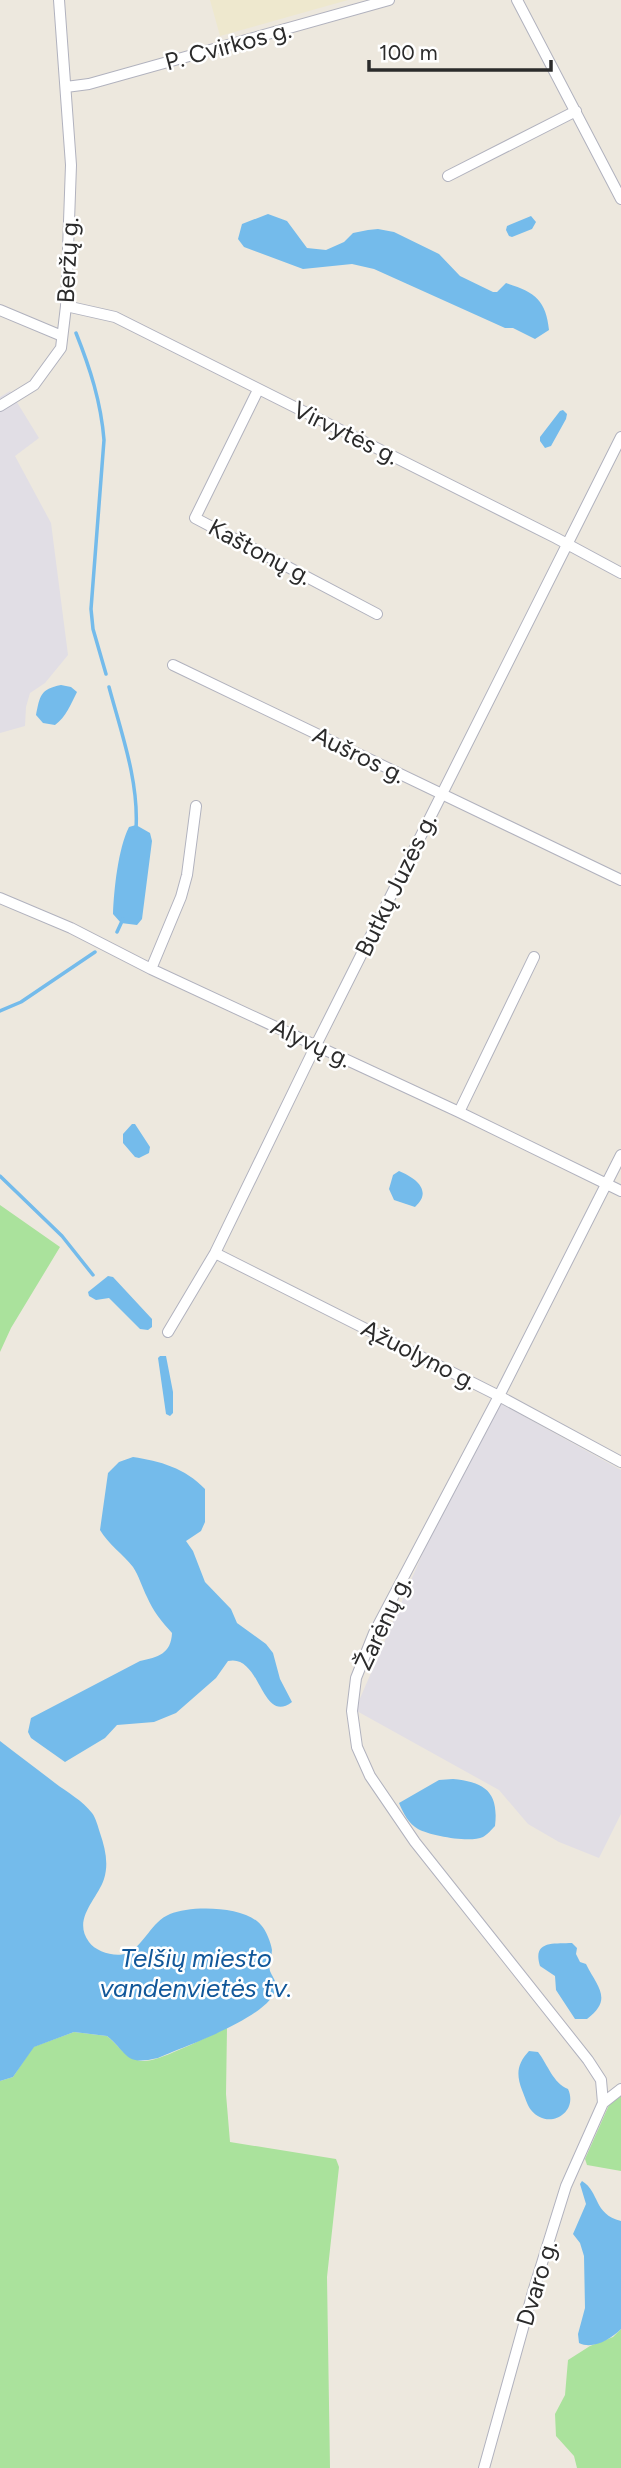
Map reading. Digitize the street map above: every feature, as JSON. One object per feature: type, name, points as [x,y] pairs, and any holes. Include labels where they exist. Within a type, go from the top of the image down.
[{"type":"street","name":"Beržų g.","points":[[0,406],[34,385],[61,348],[66,306],[71,165],[59,0]]},
{"type":"street","name":"P. Cvirkos g.","points":[[66,86],[89,84],[389,0]]},
{"type":"street","points":[[517,0],[621,199]]},
{"type":"street","points":[[448,176],[576,111]]},
{"type":"street","name":"Virvytės g.","points":[[66,306],[115,317],[621,573]]},
{"type":"street","points":[[0,310],[62,336]]},
{"type":"street","name":"Kaštonų g.","points":[[258,390],[195,518],[377,614]]},
{"type":"street","name":"Butkų Juzės g.","points":[[168,1332],[215,1253],[316,1045],[621,437]]},
{"type":"street","name":"Aušros g.","points":[[173,665],[621,880]]},
{"type":"street","points":[[151,969],[187,876],[196,806]]},
{"type":"street","name":"Alyvų g.","points":[[0,898],[71,928],[151,969],[459,1112],[621,1191]]},
{"type":"street","points":[[459,1112],[534,957]]},
{"type":"street","name":"Žarėnų g.","points":[[603,2103],[601,2080],[588,2060],[415,1842],[370,1776],[357,1747],[352,1711],[356,1678],[364,1657],[621,1155]]},
{"type":"street","name":"Ąžuolyno g.","points":[[215,1253],[499,1396],[621,1462]]},
{"type":"street","points":[[603,2103],[621,2089]]},
{"type":"street","name":"Dvaro g.","points":[[484,2468],[566,2186],[603,2103]]},
{"type":"shaded area","points":[[210,0],[348,0],[220,36]]},
{"type":"shaded area","points":[[10,391],[39,438],[15,456],[51,523],[68,655],[45,683],[30,693],[25,726],[0,733],[0,397]]},
{"type":"shaded area","points":[[496,1401],[621,1470],[621,1814],[599,1858],[559,1842],[528,1824],[499,1790],[355,1710],[428,1541]]},
{"type":"green space","points":[[0,1205],[60,1247],[11,1328],[0,1352]]},
{"type":"green space","points":[[227,2028],[226,2094],[230,2142],[336,2159],[339,2167],[327,2277],[330,2468],[0,2468],[0,2081],[13,2077],[33,2047],[74,2032],[107,2036],[127,2055],[143,2061],[172,2053]]},
{"type":"green space","points":[[621,2095],[621,2171],[587,2165],[585,2159],[609,2105]]},
{"type":"green space","points":[[621,2329],[621,2468],[577,2468],[574,2456],[556,2436],[555,2414],[565,2395],[568,2360],[590,2346],[613,2337]]},
{"type":"water","points":[[268,214],[287,221],[307,248],[326,250],[344,242],[353,233],[368,230],[394,232],[439,254],[460,276],[493,292],[497,292],[506,283],[532,294],[542,304],[549,330],[535,339],[374,269],[352,264],[303,269],[244,247],[238,239],[242,224]]},
{"type":"water","points":[[531,216],[536,222],[532,229],[509,236],[507,226]]},
{"type":"water","points":[[563,410],[567,414],[566,419],[551,446],[545,448],[540,437]]},
{"type":"water","points":[[61,685],[71,687],[77,692],[59,722],[55,725],[43,723],[36,715],[40,698],[45,691]]},
{"type":"water","points":[[136,825],[150,833],[152,841],[142,919],[137,925],[121,923],[113,914],[122,846],[129,827]]},
{"type":"water","points":[[135,1124],[150,1147],[149,1153],[139,1158],[123,1143],[123,1134]]},
{"type":"water","points":[[399,1171],[416,1181],[422,1190],[420,1201],[415,1207],[394,1200],[389,1189],[393,1175]]},
{"type":"water","points":[[108,1276],[113,1277],[152,1319],[152,1327],[148,1330],[140,1329],[109,1298],[96,1300],[89,1296],[88,1292]]},
{"type":"water","points":[[166,1356],[173,1392],[173,1413],[170,1416],[166,1414],[158,1358]]},
{"type":"water","points":[[133,1457],[172,1467],[205,1489],[205,1522],[201,1531],[186,1541],[193,1551],[205,1582],[231,1609],[237,1623],[266,1644],[273,1653],[280,1679],[292,1702],[282,1707],[274,1705],[248,1667],[239,1661],[228,1661],[216,1678],[176,1713],[154,1722],[117,1725],[105,1738],[65,1762],[31,1738],[28,1732],[31,1718],[140,1661],[162,1653],[171,1640],[172,1633],[152,1607],[133,1567],[100,1530],[108,1473],[119,1462]]},
{"type":"water","name":"Telšių miesto vandenvietės tv.","points":[[0,1741],[80,1801],[95,1817],[105,1850],[106,1867],[101,1887],[84,1917],[84,1934],[92,1946],[112,1954],[128,1953],[163,1918],[180,1911],[218,1909],[243,1914],[261,1925],[271,1947],[270,1971],[276,1985],[272,1996],[262,2008],[227,2029],[158,2058],[147,2060],[128,2057],[107,2036],[74,2032],[34,2047],[13,2077],[0,2081]]},
{"type":"water","points":[[453,1779],[481,1786],[492,1797],[496,1814],[495,1826],[483,1837],[460,1839],[424,1832],[412,1824],[402,1811],[399,1803],[439,1780]]},
{"type":"water","points":[[572,1943],[577,1948],[576,1954],[580,1962],[586,1964],[601,1993],[600,2005],[587,2019],[575,2019],[556,1990],[555,1976],[540,1966],[538,1958],[539,1952],[546,1945]]},
{"type":"water","points":[[529,2051],[538,2052],[555,2078],[568,2089],[570,2098],[566,2112],[553,2119],[538,2116],[531,2110],[520,2084],[520,2065]]},
{"type":"water","points":[[582,2181],[592,2191],[601,2208],[612,2218],[621,2221],[621,2329],[607,2340],[590,2345],[579,2343],[578,2334],[585,2308],[584,2256],[580,2243],[573,2234],[586,2204],[580,2184]]},
{"type":"waterway","points":[[76,333],[94,385],[104,440],[91,609],[93,629],[106,674]]},
{"type":"waterway","points":[[109,687],[132,775],[136,829]]},
{"type":"waterway","points":[[117,932],[123,919]]},
{"type":"waterway","points":[[0,1011],[21,1002],[95,952]]},
{"type":"waterway","points":[[0,1176],[62,1236],[93,1275]]}]
